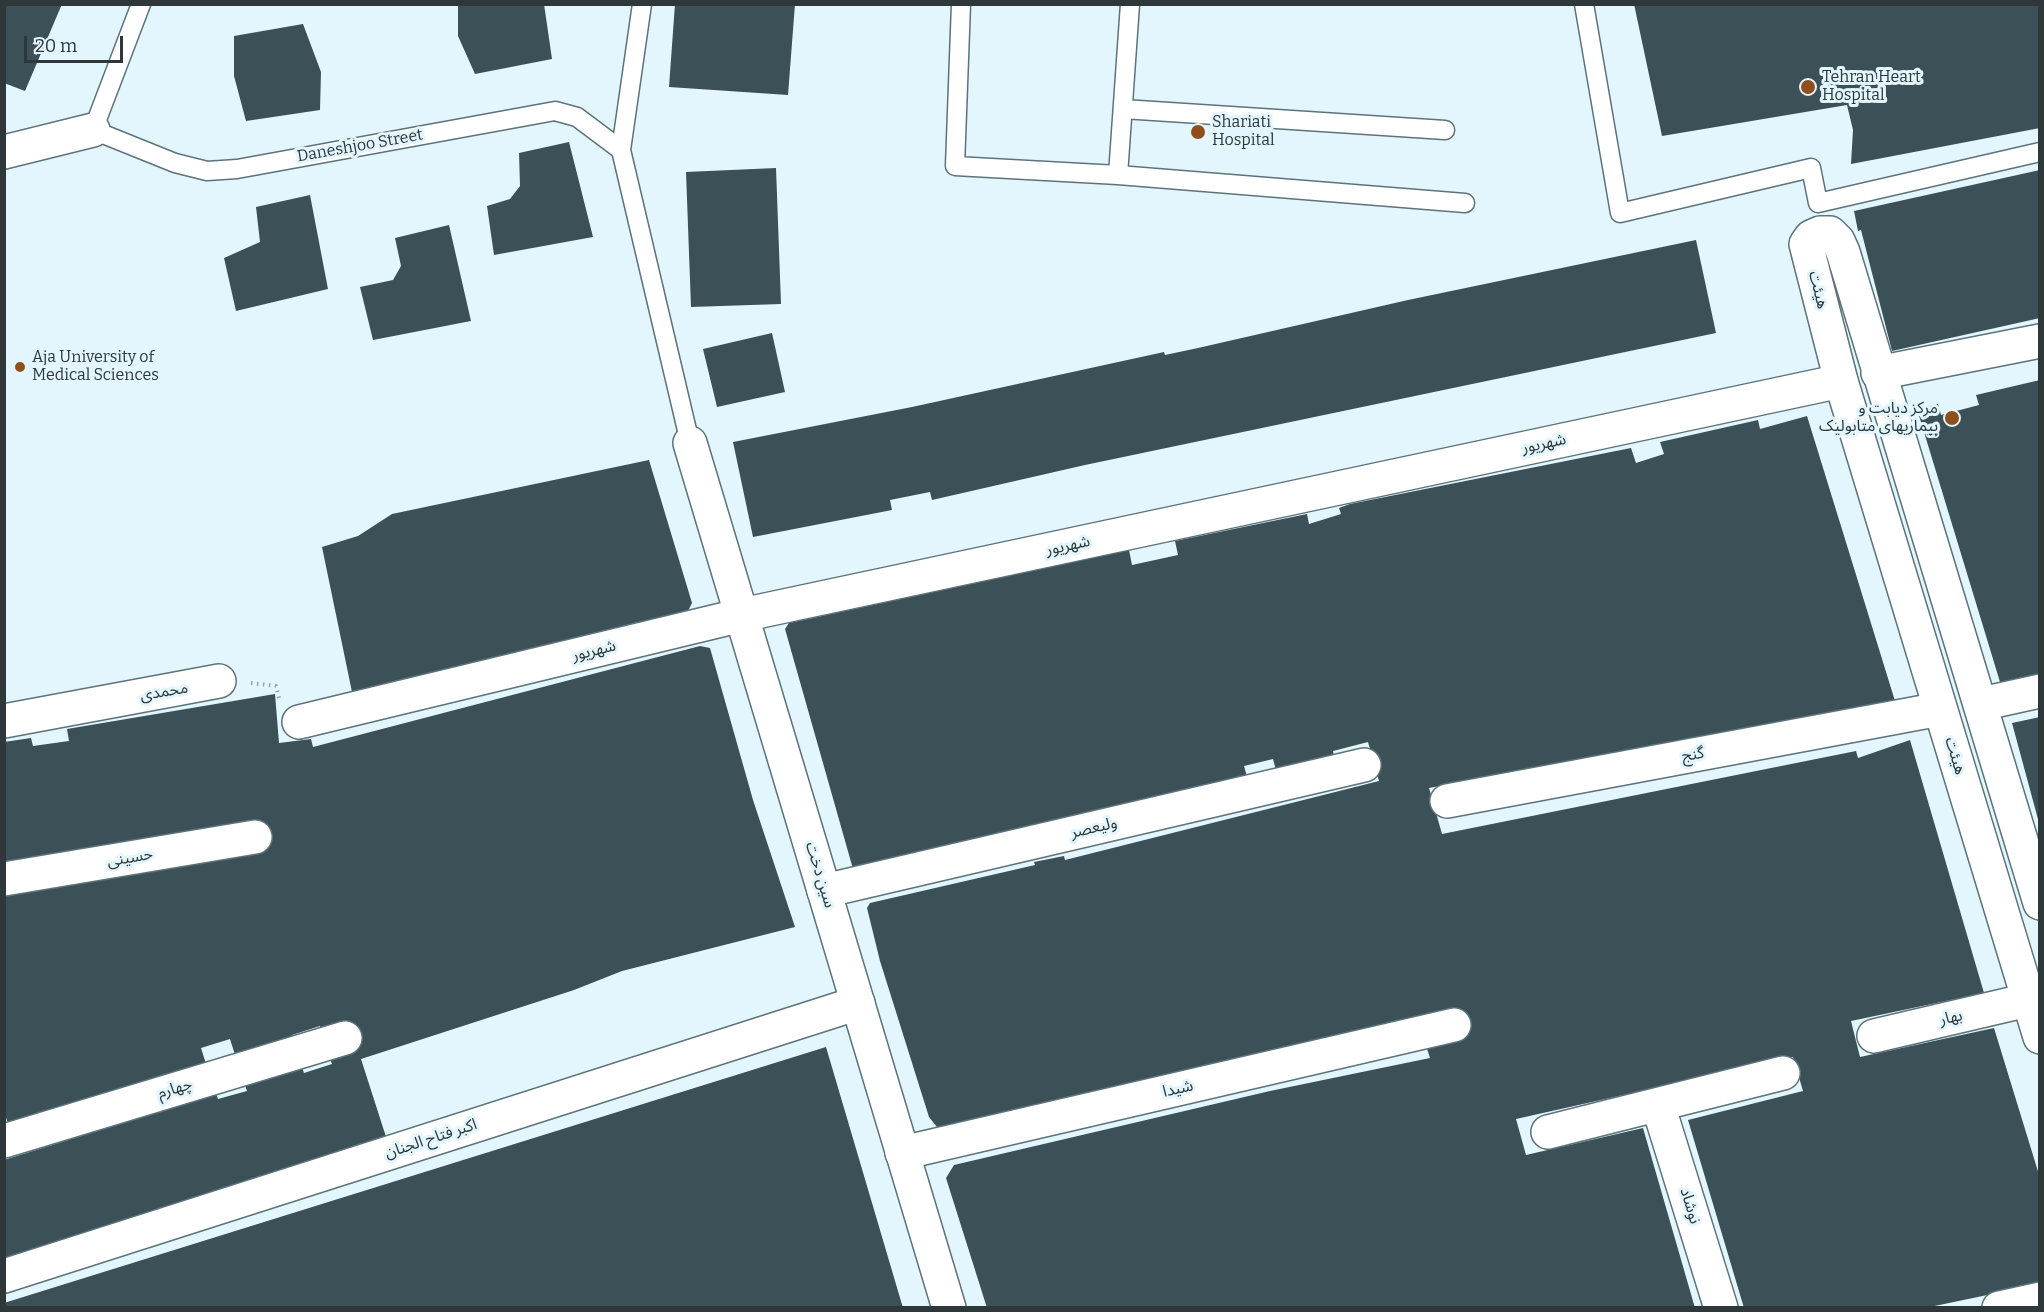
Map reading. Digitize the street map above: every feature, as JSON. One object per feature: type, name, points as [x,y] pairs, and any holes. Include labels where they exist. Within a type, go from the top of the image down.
[{"type":"street","points":[[4,152],[93,130]]},
{"type":"street","name":"هیئت","points":[[2040,903],[1878,373],[1844,252],[1830,233],[1820,233],[1811,237],[1806,244],[1841,381],[2040,1037]]},
{"type":"street","points":[[1878,373],[2040,341]]},
{"type":"street","name":"شهریور","points":[[299,722],[742,615],[1878,373]]},
{"type":"street","name":"سین دخت","points":[[690,443],[949,1308]]},
{"type":"street","name":"محمدی","points":[[4,721],[219,681]]},
{"type":"street","name":"گنج","points":[[1446,801],[2040,692]]},
{"type":"street","name":"ولیعصر","points":[[824,891],[1364,765]]},
{"type":"street","name":"حسینی","points":[[4,879],[255,837]]},
{"type":"street","name":"بهار","points":[[1874,1036],[2028,1000]]},
{"type":"street","name":"اکبر فتاح الجنان","points":[[4,1276],[858,1003]]},
{"type":"street","name":"شیدا","points":[[902,1153],[1454,1025]]},
{"type":"street","name":"چهارم","points":[[4,1141],[345,1038]]},
{"type":"street","points":[[1548,1132],[1783,1073]]},
{"type":"street","name":"نوشاد","points":[[1658,1105],[1721,1308]]},
{"type":"street","points":[[1999,1308],[2040,1299]]},
{"type":"lane","points":[[93,130],[141,4]]},
{"type":"lane","points":[[642,4],[621,150],[690,443]]},
{"type":"lane","points":[[961,4],[955,166],[1118,175],[1465,203]]},
{"type":"lane","points":[[1118,175],[1130,4]]},
{"type":"lane","points":[[1584,4],[1620,213],[1811,168],[1818,203],[2040,152]]},
{"type":"lane","points":[[1123,109],[1445,130]]},
{"type":"lane","name":"Daneshjoo Street","points":[[93,130],[175,163],[207,171],[237,169],[555,111],[577,117],[621,150]]},
{"type":"path","points":[[219,681],[276,686],[286,720],[299,722]]},
{"type":"building","points":[[4,4],[62,4],[25,91],[4,83]]},
{"type":"building","points":[[458,4],[544,4],[552,59],[475,74],[458,36]]},
{"type":"building","points":[[675,4],[795,4],[788,95],[669,87]]},
{"type":"building","points":[[1634,4],[2040,4],[2040,128],[1851,164],[1853,130],[1847,105],[1662,136]]},
{"type":"building","points":[[303,24],[321,72],[320,110],[246,121],[234,76],[234,36]]},
{"type":"building","points":[[569,142],[593,237],[494,255],[487,206],[510,199],[520,186],[519,153]]},
{"type":"building","points":[[776,168],[781,304],[691,307],[686,172]]},
{"type":"building","points":[[2040,170],[2040,318],[1892,351],[1854,211]]},
{"type":"building","points":[[310,195],[328,289],[236,311],[224,258],[260,242],[256,207]]},
{"type":"building","points":[[449,225],[471,321],[373,340],[360,287],[393,280],[401,266],[395,238]]},
{"type":"building","points":[[1696,240],[1716,333],[1085,465],[932,500],[930,492],[890,500],[892,510],[753,537],[733,442],[912,407],[1164,352],[1165,355],[1408,300]]},
{"type":"building","points":[[772,333],[785,392],[717,407],[703,349]]},
{"type":"building","points":[[2040,380],[2040,675],[2000,682],[1917,409],[1938,404],[1941,415],[1979,405],[1976,395]]},
{"type":"building","points":[[1807,416],[1895,701],[1429,788],[1442,834],[1856,751],[1858,758],[1910,740],[1984,993],[1851,1021],[1860,1057],[1994,1028],[2040,1178],[2040,1284],[1925,1308],[1744,1308],[1688,1120],[1803,1091],[1793,1057],[1516,1119],[1526,1155],[1643,1128],[1695,1308],[987,1308],[946,1178],[954,1165],[1270,1091],[1430,1058],[1420,1027],[937,1127],[929,1117],[880,961],[867,908],[870,903],[1035,865],[1034,862],[1064,856],[1065,860],[1379,781],[1368,742],[1333,751],[1335,761],[1277,774],[1273,759],[1244,766],[1248,780],[855,876],[785,629],[789,623],[1129,550],[1132,565],[1178,555],[1175,541],[1307,514],[1309,524],[1341,514],[1339,508],[1350,504],[1631,448],[1636,463],[1664,454],[1660,442],[1758,420],[1760,429]]},
{"type":"building","points":[[649,460],[692,603],[688,611],[433,679],[352,692],[322,547],[358,536],[392,514]]},
{"type":"building","points":[[700,646],[710,648],[753,800],[795,927],[622,971],[574,990],[361,1059],[387,1140],[4,1260],[4,1160],[216,1094],[218,1099],[247,1091],[245,1085],[302,1067],[304,1073],[332,1064],[330,1059],[358,1050],[349,1022],[321,1031],[320,1026],[292,1035],[293,1040],[236,1058],[230,1039],[201,1048],[207,1067],[10,1129],[4,1112],[4,896],[263,853],[259,822],[4,864],[4,742],[31,738],[33,746],[69,741],[67,729],[275,694],[279,743],[311,739],[313,747]]},
{"type":"building","points":[[2040,717],[2040,823],[2039,823],[2012,723]]},
{"type":"building","points":[[826,1047],[903,1308],[4,1308],[4,1303]]},
{"type":"place","name":"Tehran Heart Hospital","points":[[1808,87]]},
{"type":"place","name":"Shariati Hospital","points":[[1198,132]]},
{"type":"place","name":"Aja University of Medical Sciences","points":[[20,367]]},
{"type":"place","name":"مرکز دیابت و بیماریهای متابولیک","points":[[1952,418]]}]
